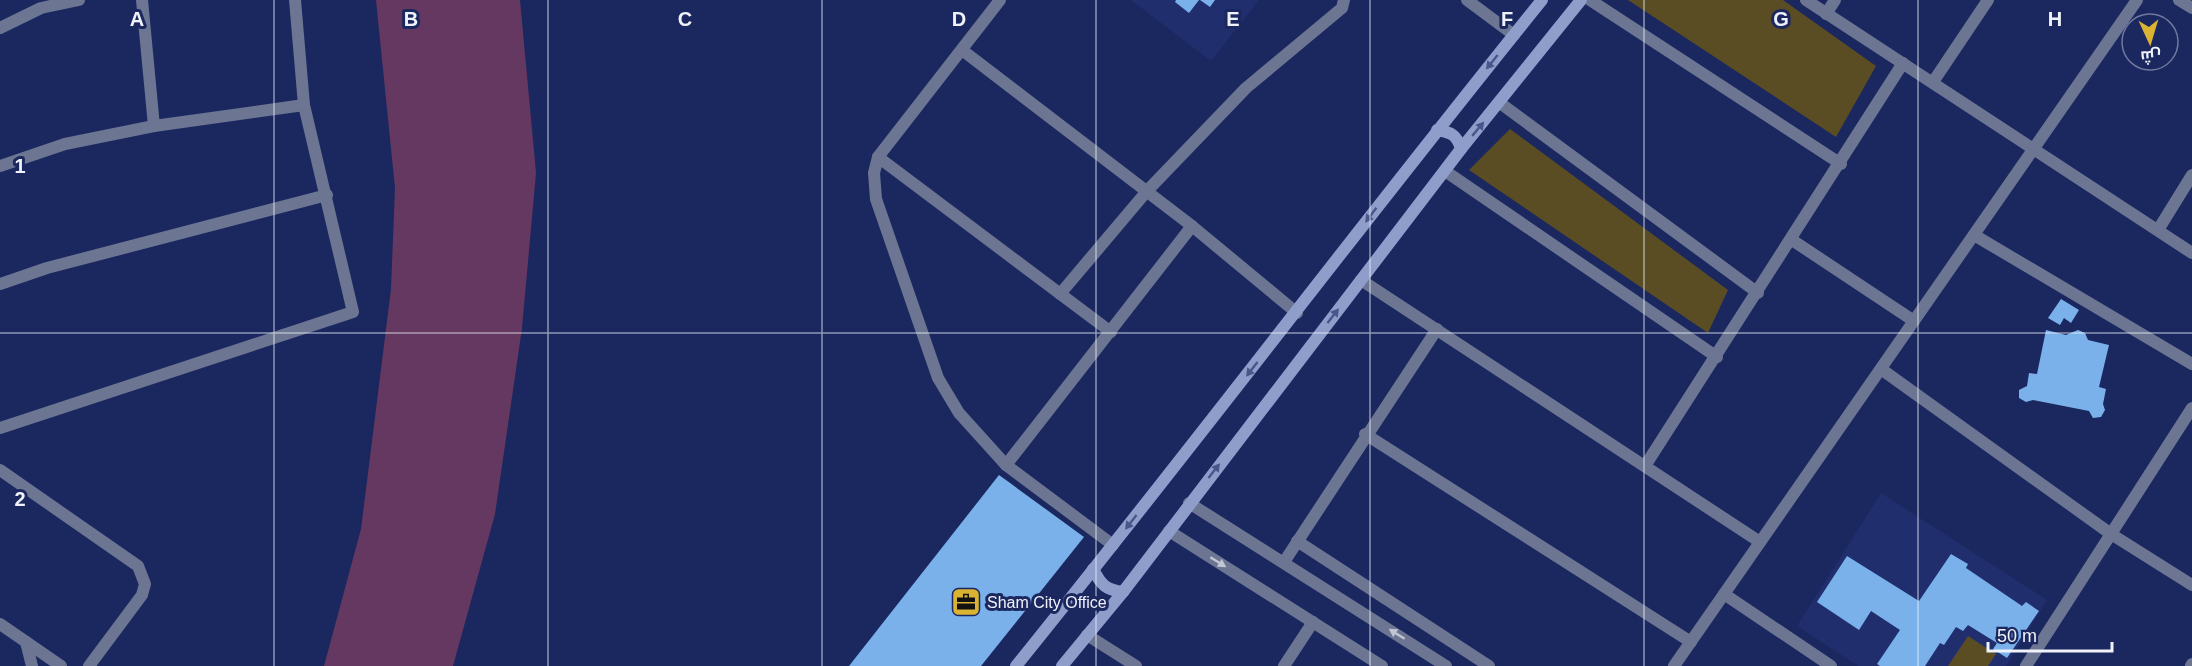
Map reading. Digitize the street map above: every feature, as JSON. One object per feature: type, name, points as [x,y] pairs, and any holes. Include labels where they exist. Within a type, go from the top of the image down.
[{"type":"main road","points":[[1016,666],[1297,313],[1437,130],[1542,0]]},
{"type":"main road","points":[[1062,666],[1123,591],[1461,149],[1581,0]]},
{"type":"main road","points":[[1437,130],[1448,131],[1458,138],[1461,149]]},
{"type":"main road","points":[[1093,569],[1099,581],[1109,591],[1123,591]]},
{"type":"street","points":[[0,28],[41,8],[79,0]]},
{"type":"street","points":[[142,0],[154,126]]},
{"type":"street","points":[[0,428],[353,312],[304,105],[295,0]]},
{"type":"street","points":[[1000,0],[878,157],[874,172],[876,199],[938,378],[959,413],[1006,465],[1113,545]]},
{"type":"street","points":[[1060,294],[1147,191],[1246,88],[1342,8],[1344,0]]},
{"type":"street","points":[[1467,0],[1514,35]]},
{"type":"street","points":[[1590,0],[1841,164]]},
{"type":"street","points":[[1806,0],[2192,253]]},
{"type":"street","points":[[1826,14],[1835,0]]},
{"type":"street","points":[[1933,82],[1988,0]]},
{"type":"street","points":[[1674,666],[2137,0]]},
{"type":"street","points":[[2179,0],[2192,8]]},
{"type":"street","points":[[962,50],[1192,226],[1297,313]]},
{"type":"street","points":[[1645,466],[1841,164],[1903,63]]},
{"type":"street","points":[[1500,103],[1758,293]]},
{"type":"street","points":[[0,166],[65,144],[154,126],[304,105]]},
{"type":"street","points":[[878,157],[1111,332]]},
{"type":"street","points":[[1445,171],[1717,357]]},
{"type":"street","points":[[2158,230],[2192,175]]},
{"type":"street","points":[[0,284],[47,268],[327,195]]},
{"type":"street","points":[[1006,465],[1192,226]]},
{"type":"street","points":[[1974,235],[2192,364]]},
{"type":"street","points":[[1792,240],[1914,321]]},
{"type":"street","points":[[1361,280],[1761,542]]},
{"type":"street","points":[[1284,562],[1365,434],[1437,329]]},
{"type":"street","points":[[1881,369],[2111,534],[2192,585]]},
{"type":"street","points":[[2026,666],[2111,534],[2188,425],[2192,408]]},
{"type":"street","points":[[1365,434],[1691,642]]},
{"type":"street","points":[[0,470],[138,566],[145,584],[142,595],[89,666]]},
{"type":"street","points":[[1190,503],[1446,666]]},
{"type":"street","points":[[1169,531],[1382,666]]},
{"type":"street","points":[[1297,541],[1489,666]]},
{"type":"street","points":[[1724,594],[1831,666]]},
{"type":"street","points":[[1284,666],[1313,622]]},
{"type":"street","points":[[0,624],[61,666]]},
{"type":"street","points":[[1087,635],[1136,666]]},
{"type":"street","points":[[26,642],[32,666]]},
{"type":"shaded area","points":[[376,0],[520,0],[536,173],[522,328],[495,514],[453,666],[324,666],[361,529],[391,289],[395,188]]},
{"type":"shaded area","points":[[1131,0],[1259,0],[1211,61]]},
{"type":"shaded area","points":[[1628,0],[1783,0],[1876,66],[1836,137]]},
{"type":"shaded area","points":[[1510,129],[1728,290],[1708,333],[1469,170]]},
{"type":"shaded area","points":[[1881,493],[2047,600],[2006,666],[1858,666],[1797,626]]},
{"type":"shaded area","points":[[1968,636],[1996,654],[1988,666],[1948,666]]},
{"type":"building","points":[[1176,0],[1199,0],[1189,13],[1175,2]]},
{"type":"building","points":[[1200,0],[1215,0],[1210,7]]},
{"type":"building","points":[[2061,299],[2079,310],[2071,323],[2064,318],[2060,325],[2048,318]]},
{"type":"building","points":[[2046,330],[2066,335],[2078,330],[2085,333],[2088,340],[2109,345],[2099,387],[2106,389],[2103,404],[2105,410],[2101,417],[2093,418],[2089,411],[2033,400],[2026,402],[2019,398],[2019,390],[2027,386],[2029,373],[2037,374]]},
{"type":"building","name":"Sham City Office","points":[[999,475],[1084,537],[981,666],[849,666]]},
{"type":"building","points":[[1951,554],[1968,564],[1966,568],[2022,606],[2026,602],[2039,611],[2007,658],[1993,649],[1997,643],[1968,625],[1963,631],[1956,627],[1944,645],[1940,643],[1925,666],[1880,666],[1877,664],[1900,630],[1871,611],[1859,630],[1817,602],[1847,556],[1919,601]]},
{"type":"place","name":"Sham City Office","points":[[966,602]]}]
